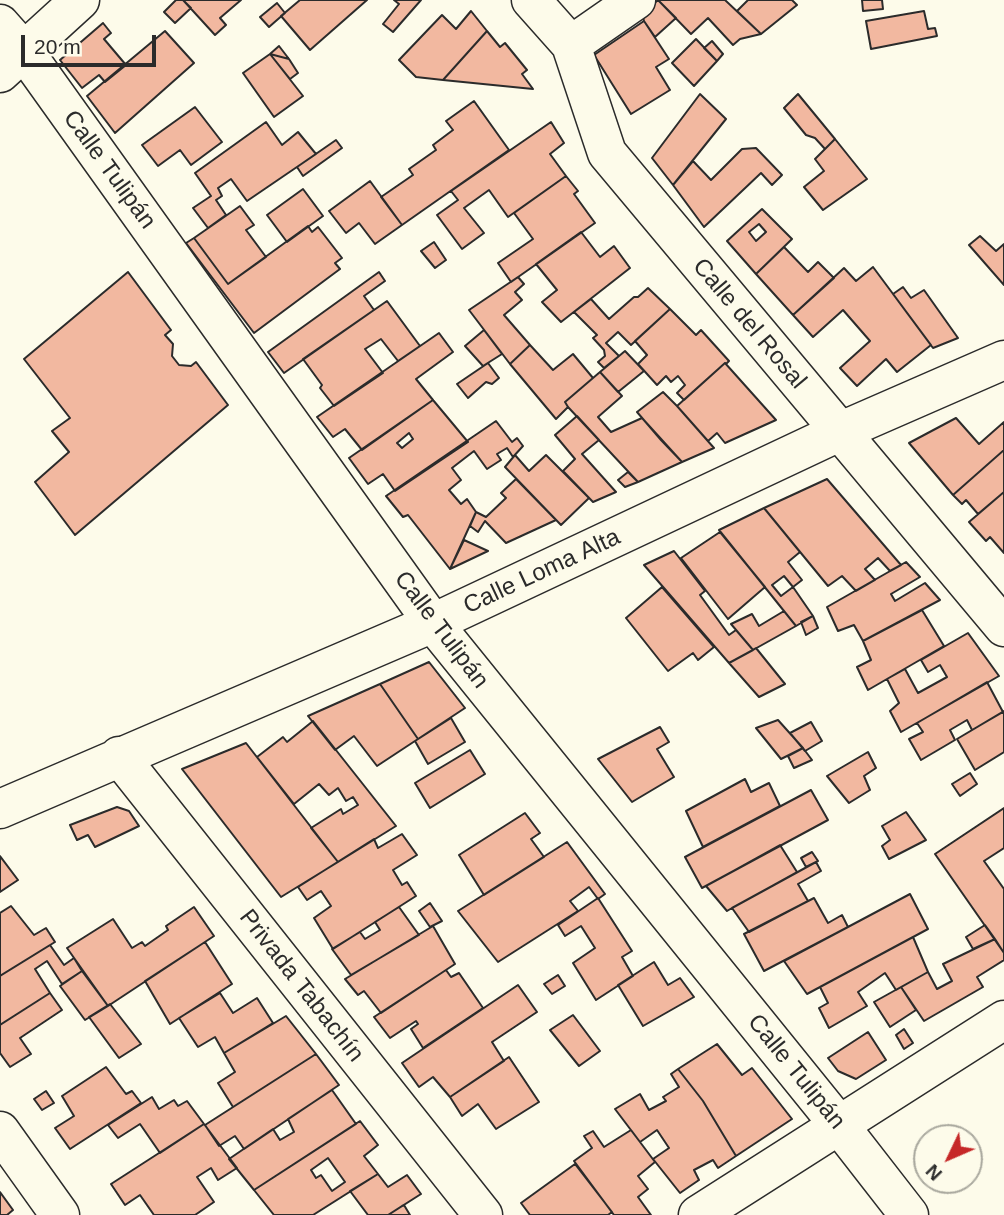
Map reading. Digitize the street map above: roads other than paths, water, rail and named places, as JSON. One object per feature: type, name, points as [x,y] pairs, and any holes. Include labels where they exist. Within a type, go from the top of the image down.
[{"type":"street","points":[[8,49],[80,0]]},
{"type":"street","name":"Calle del Rosal","points":[[531,0],[571,45],[607,152],[1004,627]]},
{"type":"street","points":[[571,45],[636,0]]},
{"type":"street","name":"Calle Tulipán","points":[[8,49],[433,623],[909,1215]]},
{"type":"street","name":"Calle Loma Alta","points":[[0,809],[433,623],[839,432],[1004,360]]},
{"type":"street","name":"Privada Tabachín","points":[[119,756],[483,1215]]},
{"type":"street","points":[[698,1215],[1004,1020]]},
{"type":"street","points":[[0,1131],[60,1215]]}]
